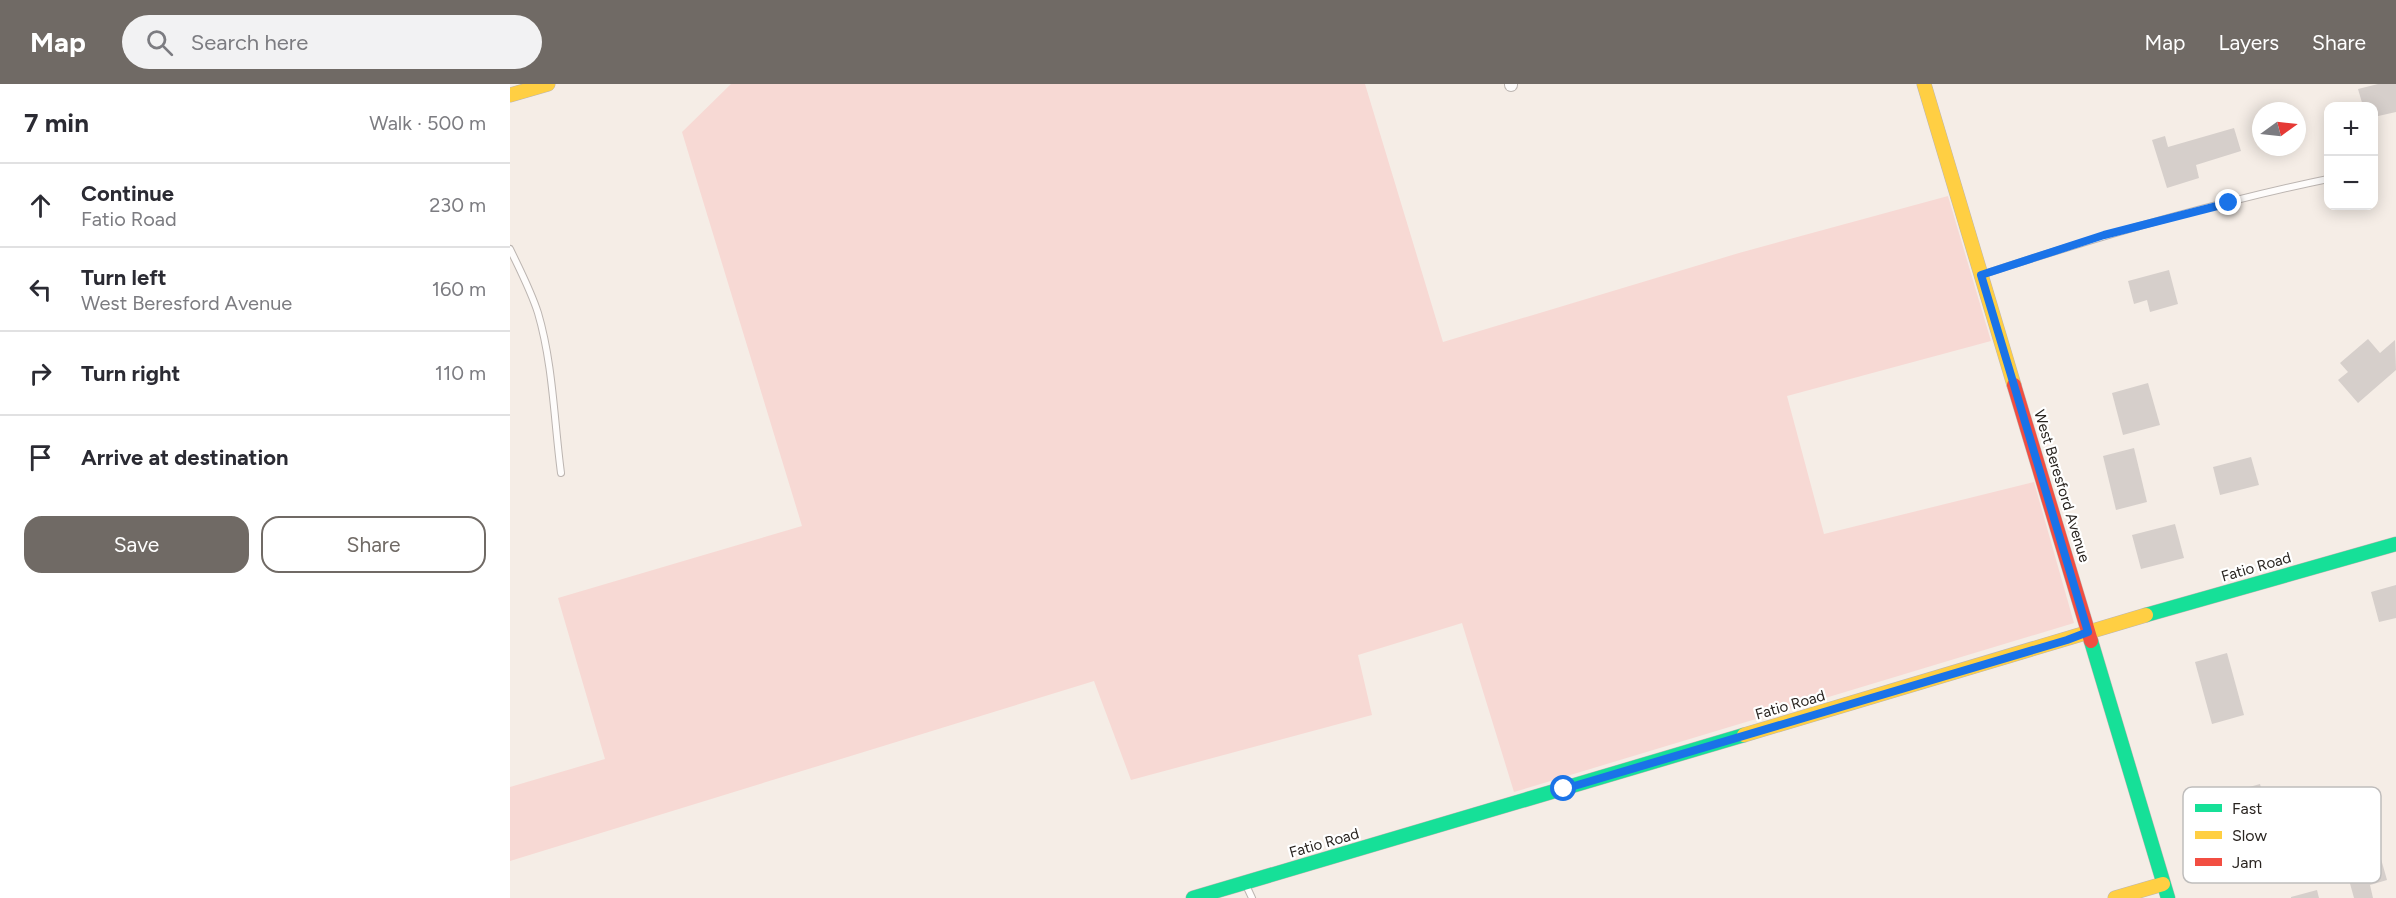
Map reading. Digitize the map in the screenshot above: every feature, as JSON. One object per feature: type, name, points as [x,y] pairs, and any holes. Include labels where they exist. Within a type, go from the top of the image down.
[{"type":"street","points":[[510,95],[548,84]]},
{"type":"street","name":"West Beresford Avenue","points":[[1924,84],[2168,898]]},
{"type":"street","name":"Fatio Road","points":[[1192,898],[2056,644],[2088,632],[2396,544]]},
{"type":"street","points":[[2115,898],[2163,884]]},
{"type":"lane","points":[[1981,275],[2104,235],[2324,180]]},
{"type":"lane","points":[[510,249],[538,314],[547,363],[561,473]]},
{"type":"lane","points":[[1245,883],[1252,898]]},
{"type":"shaded area","points":[[731,84],[1365,84],[1443,342],[1739,253],[1948,196],[1991,341],[1787,396],[1824,534],[2034,482],[2074,623],[1514,792],[1462,623],[1358,655],[1372,715],[1131,780],[1094,681],[510,861],[510,787],[605,759],[558,598],[802,526],[682,132]]},
{"type":"building","points":[[2378,84],[2396,84],[2396,112],[2378,116],[2378,102],[2362,102],[2358,89]]},
{"type":"building","points":[[2234,128],[2241,151],[2196,165],[2199,178],[2167,188],[2152,140],[2165,136],[2168,147]]},
{"type":"building","points":[[2169,270],[2178,304],[2150,312],[2147,300],[2134,304],[2128,281]]},
{"type":"building","points":[[2368,339],[2380,353],[2395,340],[2396,370],[2358,403],[2338,380],[2348,372],[2340,363]]},
{"type":"building","points":[[2148,383],[2160,425],[2123,435],[2112,393]]},
{"type":"building","points":[[2134,448],[2147,502],[2116,510],[2103,456]]},
{"type":"building","points":[[2251,457],[2259,485],[2220,495],[2213,467]]},
{"type":"building","points":[[2175,524],[2184,558],[2141,569],[2132,535]]},
{"type":"building","points":[[2396,585],[2396,618],[2379,622],[2371,592]]},
{"type":"building","points":[[2227,653],[2244,715],[2212,724],[2195,662]]},
{"type":"building","points":[[2381,859],[2387,880],[2381,882]]},
{"type":"building","points":[[2350,883],[2377,883],[2370,885],[2373,898],[2354,898]]},
{"type":"building","points":[[2317,890],[2319,898],[2291,898],[2291,897]]},
{"type":"traffic: fast","points":[[2146,615],[2396,544]]},
{"type":"traffic: fast","points":[[2091,641],[2168,898]]},
{"type":"traffic: fast","points":[[1193,898],[1744,735]]},
{"type":"traffic: slow","points":[[510,95],[548,84]]},
{"type":"traffic: slow","points":[[1924,84],[2014,385]]},
{"type":"traffic: slow","points":[[1744,735],[2146,615]]},
{"type":"traffic: slow","points":[[2115,898],[2163,884]]},
{"type":"traffic: jam","points":[[2014,385],[2091,641]]},
{"type":"route","points":[[1564,789],[2088,632],[1981,275],[2104,235],[2229,203]]}]
